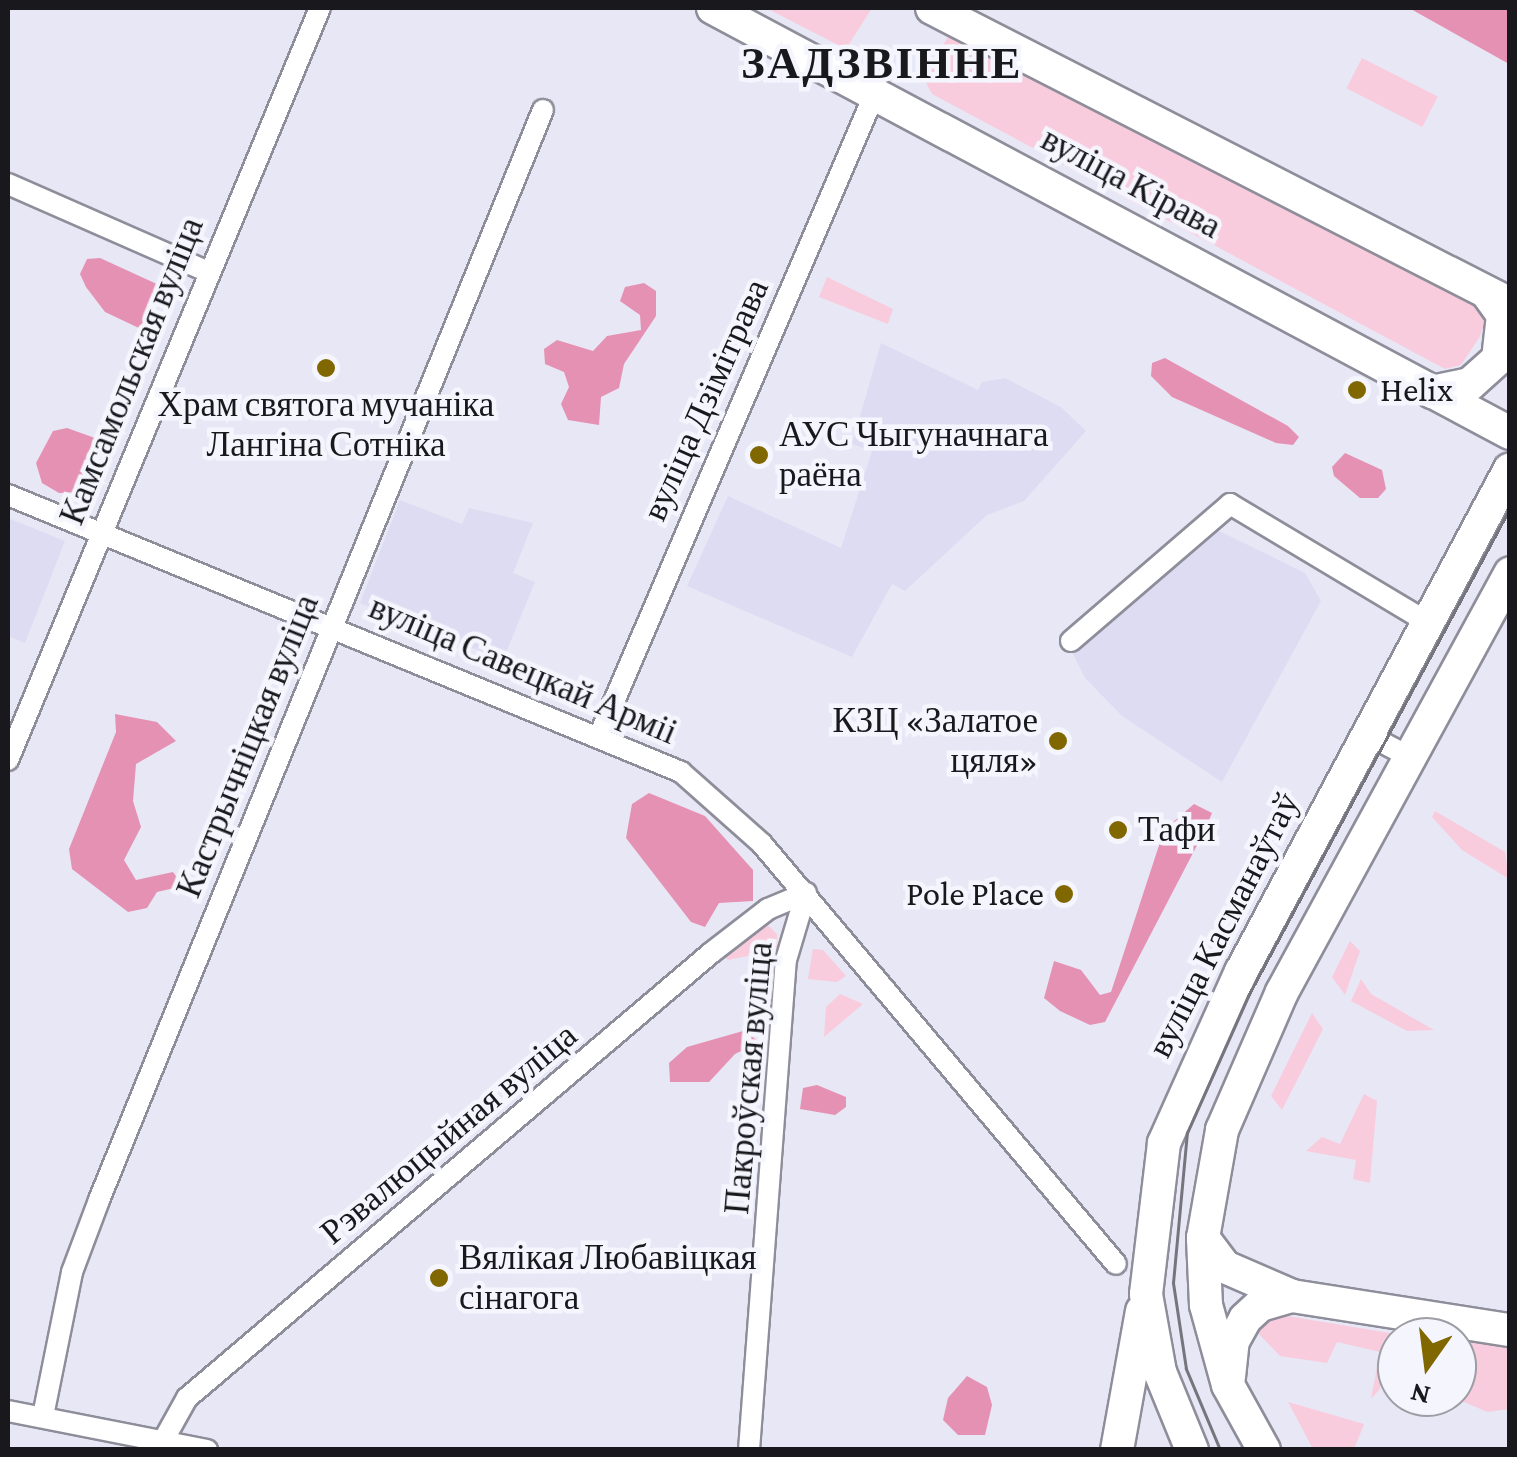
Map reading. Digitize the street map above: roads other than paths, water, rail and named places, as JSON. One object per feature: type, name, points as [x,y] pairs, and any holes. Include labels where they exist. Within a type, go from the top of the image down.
[{"type":"main road","name":"вуліца Кірава","points":[[713,8],[1510,433]]},
{"type":"main road","name":"вуліца Кірава","points":[[932,8],[1498,299]]},
{"type":"main road","points":[[1432,392],[1470,384],[1498,359],[1503,315],[1498,299]]},
{"type":"main road","name":"вуліца Касманаўтаў","points":[[1118,1450],[1146,1344],[1137,1275],[1152,1199],[1185,1087],[1510,469]]},
{"type":"main road","points":[[1264,1450],[1232,1394],[1206,1305],[1202,1238],[1218,1147],[1282,992],[1510,573]]},
{"type":"main road","points":[[1202,1238],[1224,1267],[1292,1296],[1510,1330]]},
{"type":"main road","points":[[1232,1394],[1240,1328],[1260,1305],[1292,1296]]},
{"type":"main road","points":[[1146,1344],[1192,1450]]},
{"type":"street","name":"Камсамольская вуліца","points":[[8,760],[206,271],[320,8]]},
{"type":"street","name":"вуліца Дзімітрава","points":[[600,734],[875,93]]},
{"type":"street","name":"Кастрычніцкая вуліца","points":[[43,1416],[72,1272],[543,110]]},
{"type":"street","points":[[8,184],[206,271]]},
{"type":"street","name":"вуліца Савецкай Арміі","points":[[8,495],[600,734],[666,763],[704,789],[806,893],[1137,1275]]},
{"type":"street","points":[[1071,641],[1230,504],[1428,623]]},
{"type":"street","points":[[1368,735],[1408,756]]},
{"type":"street","name":"Рэвалюцыйная вуліца","points":[[160,1446],[187,1398],[712,953],[768,909],[806,893]]},
{"type":"street","name":"Пакроўская вуліца","points":[[749,1450],[786,960],[806,893]]},
{"type":"street","points":[[8,1410],[160,1446],[207,1450]]},
{"type":"tram line","points":[[1220,1450],[1186,1369],[1173,1283],[1187,1133],[1248,996],[1510,508]]},
{"type":"place","name":"Храм святога мучаніка Лангіна Сотніка","points":[[326,368]]},
{"type":"place","name":"Helix","points":[[1357,390]]},
{"type":"place","name":"АУС Чыгуначнага раёна","points":[[759,455]]},
{"type":"place","name":"КЗЦ «Залатое цяля»","points":[[1058,741]]},
{"type":"place","name":"Тафи","points":[[1118,830]]},
{"type":"place","name":"Pole Place","points":[[1064,894]]},
{"type":"place","name":"Вялікая Любавіцкая сінагога","points":[[439,1278]]},
{"type":"district","name":"ЗАДЗВІННЕ","points":[[882,64]]}]
